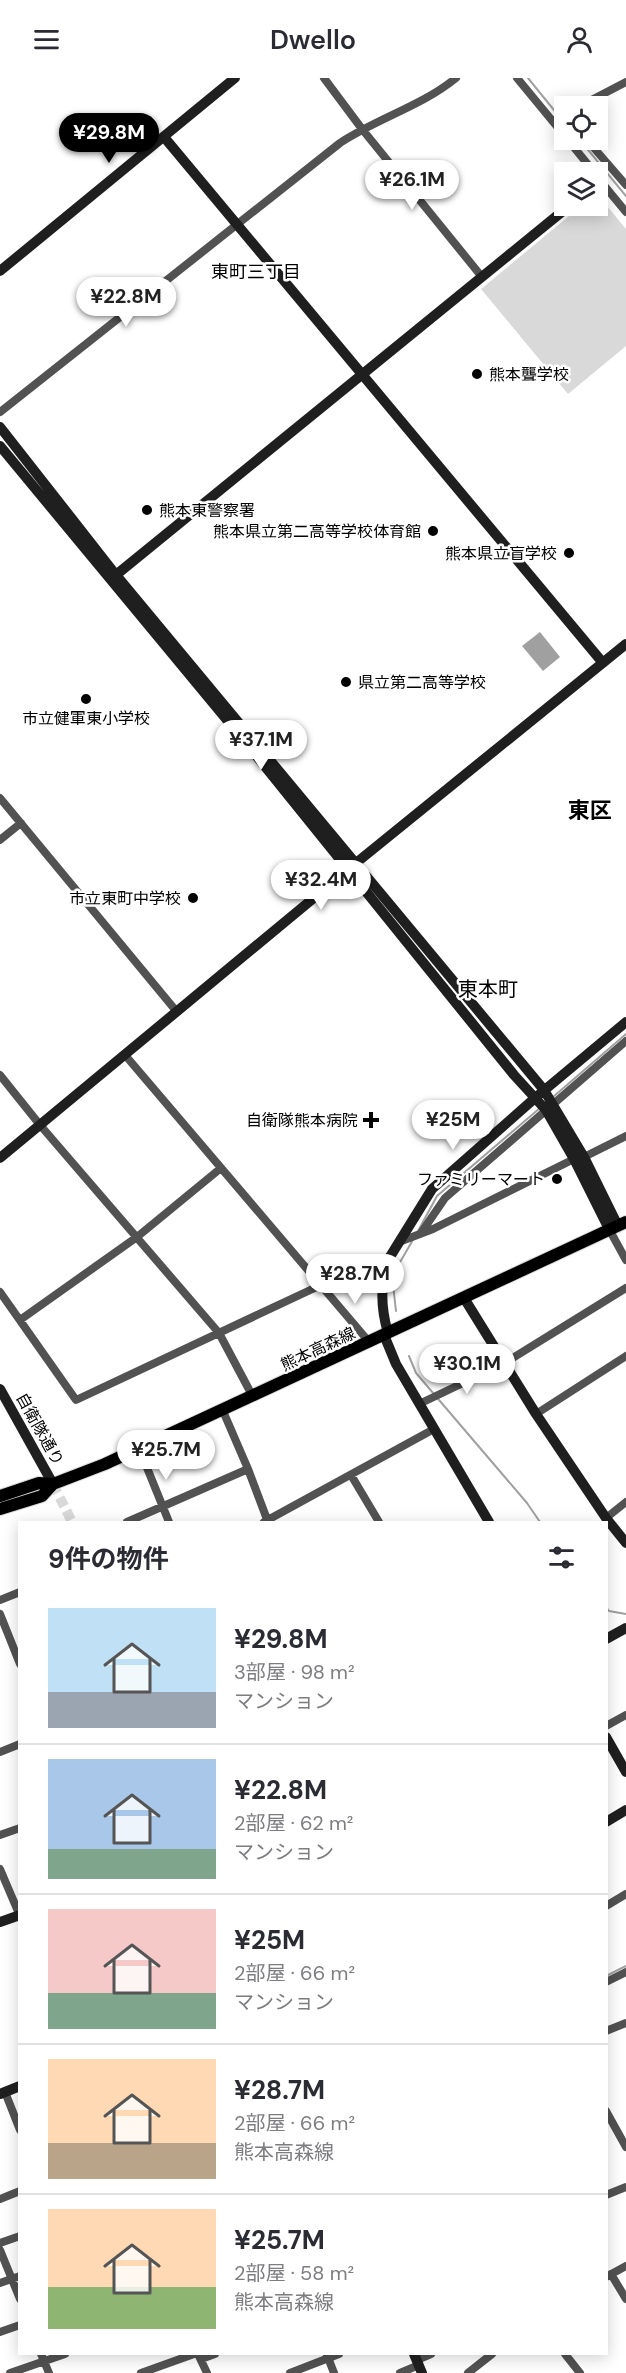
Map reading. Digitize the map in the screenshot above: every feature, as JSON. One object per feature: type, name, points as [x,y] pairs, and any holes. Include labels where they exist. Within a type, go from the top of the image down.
[{"type":"main road","name":"熊本高森線","points":[[0,1509],[42,1496],[53,1484],[223,1411],[618,1226]]},
{"type":"main road","name":"熊本高森線","points":[[0,1496],[39,1483],[53,1484]]},
{"type":"street","points":[[0,271],[235,78]]},
{"type":"street","points":[[324,78],[362,129],[482,277]]},
{"type":"street","points":[[0,412],[237,224],[362,129],[428,97],[456,78]]},
{"type":"street","points":[[517,78],[553,121]]},
{"type":"street","points":[[599,96],[626,82]]},
{"type":"street","points":[[164,137],[603,663]]},
{"type":"street","points":[[576,150],[585,162]]},
{"type":"street","points":[[597,150],[622,174],[626,184]]},
{"type":"street","points":[[608,191],[626,212]]},
{"type":"street","points":[[113,577],[556,216]]},
{"type":"street","points":[[0,427],[113,577]]},
{"type":"street","points":[[0,446],[113,577],[544,1100],[618,1226],[626,1260]]},
{"type":"street","points":[[0,1158],[352,866],[626,644]]},
{"type":"street","points":[[0,798],[177,1012]]},
{"type":"street","points":[[0,840],[21,823]]},
{"type":"street","points":[[422,1233],[445,1198],[626,1022]]},
{"type":"street","points":[[488,1521],[396,1364],[386,1334],[382,1280],[388,1260],[403,1240],[432,1189],[544,1100],[626,1041]]},
{"type":"street","points":[[125,1055],[370,1343]]},
{"type":"street","points":[[0,1075],[40,1125],[219,1333],[253,1397]]},
{"type":"street","points":[[403,1240],[626,1136]]},
{"type":"street","points":[[20,1320],[137,1237],[221,1168]]},
{"type":"street","points":[[0,1292],[76,1400],[321,1285]]},
{"type":"street","points":[[419,1404],[503,1364],[626,1288]]},
{"type":"street","points":[[464,1298],[503,1364],[606,1518],[626,1544]]},
{"type":"street","points":[[536,1414],[626,1356]]},
{"type":"street","name":"自衛隊通り","points":[[0,1389],[53,1484]]},
{"type":"street","points":[[223,1411],[248,1469],[267,1521]]},
{"type":"street","points":[[269,1521],[434,1429]]},
{"type":"street","points":[[139,1449],[169,1521]]},
{"type":"street","points":[[129,1521],[248,1469]]},
{"type":"street","points":[[351,1475],[377,1521]]},
{"type":"street","points":[[606,1518],[626,1502]]},
{"type":"street","points":[[0,1600],[18,1593]]},
{"type":"street","points":[[0,1614],[18,1659]]},
{"type":"street","points":[[608,1638],[626,1628]]},
{"type":"street","points":[[608,1725],[626,1715]]},
{"type":"street","points":[[608,1740],[626,1772]]},
{"type":"street","points":[[0,1752],[18,1745]]},
{"type":"street","points":[[608,1821],[626,1810]]},
{"type":"street","points":[[0,1835],[18,1829]]},
{"type":"street","points":[[0,1869],[18,1913]]},
{"type":"street","points":[[608,1905],[626,1894]]},
{"type":"street","points":[[0,1922],[18,1915]]},
{"type":"street","points":[[608,1981],[626,1972]]},
{"type":"street","points":[[608,2030],[626,2023]]},
{"type":"street","points":[[18,2087],[2,2093],[18,2126]]},
{"type":"street","points":[[608,2120],[626,2147]]},
{"type":"street","points":[[608,2194],[626,2187]]},
{"type":"street","points":[[0,2199],[18,2192]]},
{"type":"street","points":[[0,2243],[18,2236]]},
{"type":"street","points":[[0,2250],[16,2277],[0,2283]]},
{"type":"street","points":[[626,2266],[609,2275],[626,2299]]},
{"type":"street","points":[[0,2332],[18,2326]]},
{"type":"street","points":[[141,2373],[198,2355],[207,2373]]},
{"type":"street","points":[[468,2373],[491,2355]]},
{"type":"street","points":[[566,2355],[580,2373]]},
{"type":"street","points":[[290,2373],[327,2356],[334,2373]]},
{"type":"street","points":[[10,2373],[43,2357],[49,2373]]},
{"type":"street","points":[[400,2373],[418,2363]]},
{"type":"shaded area","points":[[608,207],[626,229],[626,346],[568,394],[481,289],[569,216],[608,216]]},
{"type":"shaded area","points":[[540,632],[560,657],[543,671],[522,646]]},
{"type":"waterway","points":[[528,78],[554,110]]},
{"type":"waterway","points":[[588,150],[626,196]]},
{"type":"waterway","points":[[553,1097],[626,1034]]},
{"type":"waterway","points":[[418,1231],[437,1196],[540,1108]]},
{"type":"waterway","points":[[396,1311],[392,1276],[414,1238]]},
{"type":"waterway","points":[[409,1356],[416,1373],[527,1503],[539,1521]]},
{"type":"waterway","points":[[608,1610],[626,1614]]},
{"type":"waterway","points":[[608,1975],[626,1966]]},
{"type":"tunnel","points":[[53,1484],[72,1521]]},
{"type":"tram line","points":[[0,1501],[26,1492]]},
{"type":"place","name":"熊本聾学校","points":[[477,374]]},
{"type":"place","name":"熊本東警察署","points":[[147,510]]},
{"type":"place","name":"熊本県立第二高等学校体育館","points":[[433,531]]},
{"type":"place","name":"熊本県立盲学校","points":[[569,553]]},
{"type":"place","name":"県立第二高等学校","points":[[346,682]]},
{"type":"place","name":"市立健軍東小学校","points":[[86,699]]},
{"type":"place","name":"市立東町中学校","points":[[193,898]]},
{"type":"place","name":"自衛隊熊本病院","points":[[371,1120]]},
{"type":"place","name":"ファミリーマート","points":[[557,1179]]},
{"type":"district","name":"東町三丁目","points":[[256,272]]},
{"type":"district","name":"東区","points":[[590,810]]},
{"type":"district","name":"東本町","points":[[488,989]]}]
